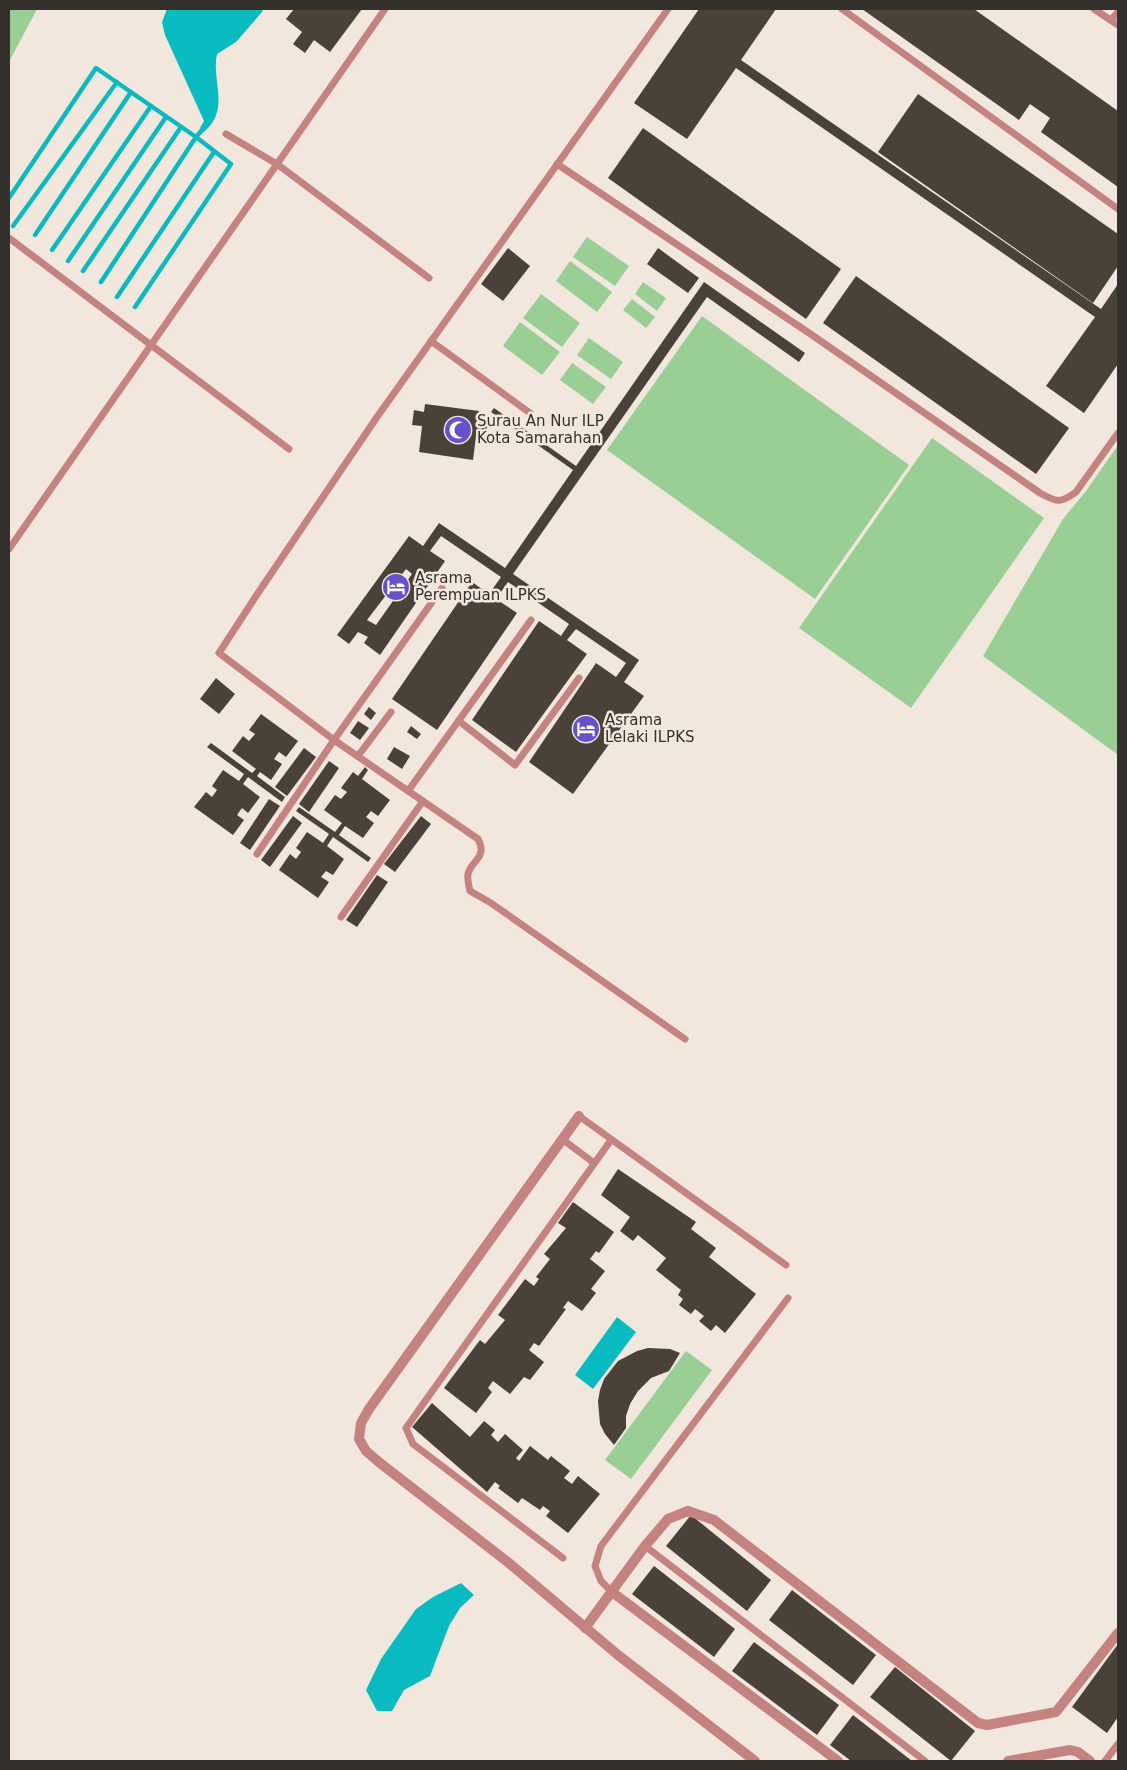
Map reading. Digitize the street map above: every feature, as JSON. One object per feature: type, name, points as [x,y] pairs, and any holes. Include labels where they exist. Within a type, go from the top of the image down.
[{"type":"street","points":[[579,1116],[369,1409],[361,1423],[358,1439],[366,1452],[509,1563],[618,1656],[755,1761]]},
{"type":"street","points":[[585,1628],[645,1546],[668,1519],[688,1511],[714,1520],[978,1723],[987,1725],[1056,1712],[1118,1633]]},
{"type":"street","points":[[612,1592],[838,1761]]},
{"type":"street","points":[[1008,1761],[1070,1750],[1078,1752],[1090,1761]]},
{"type":"lane","points":[[9,549],[385,9]]},
{"type":"lane","points":[[668,9],[377,417],[258,593],[220,653],[334,740],[478,839],[481,845],[480,856],[468,872],[470,891],[685,1039]]},
{"type":"lane","points":[[842,9],[1118,209]]},
{"type":"lane","points":[[1094,9],[1118,25]]},
{"type":"lane","points":[[1111,20],[1118,12]]},
{"type":"lane","points":[[226,134],[277,164],[429,278]]},
{"type":"lane","points":[[557,164],[812,335],[1040,493],[1055,501],[1066,500],[1076,492],[1118,434]]},
{"type":"lane","points":[[9,238],[289,449]]},
{"type":"lane","points":[[431,341],[530,413]]},
{"type":"lane","points":[[257,854],[334,740],[442,588]]},
{"type":"lane","points":[[408,791],[531,620]]},
{"type":"lane","points":[[459,721],[515,765],[579,678]]},
{"type":"lane","points":[[358,756],[391,712]]},
{"type":"lane","points":[[341,917],[423,801]]},
{"type":"lane","points":[[579,1116],[786,1265]]},
{"type":"lane","points":[[562,1139],[594,1163]]},
{"type":"lane","points":[[563,1558],[413,1444],[406,1428],[610,1140]]},
{"type":"lane","points":[[612,1592],[601,1581],[594,1566],[601,1546],[788,1298]]},
{"type":"lane","points":[[645,1546],[926,1761]]},
{"type":"lane","points":[[1105,1761],[1118,1744]]},
{"type":"green space","points":[[9,9],[37,9],[9,62]]},
{"type":"green space","points":[[587,237],[629,266],[615,286],[573,257]]},
{"type":"green space","points":[[570,261],[612,292],[597,312],[556,281]]},
{"type":"green space","points":[[643,282],[666,298],[657,311],[635,294]]},
{"type":"green space","points":[[541,294],[580,323],[562,347],[523,318]]},
{"type":"green space","points":[[632,299],[655,317],[646,328],[623,310]]},
{"type":"green space","points":[[702,316],[909,465],[815,599],[607,450]]},
{"type":"green space","points":[[520,322],[560,352],[542,375],[503,346]]},
{"type":"green space","points":[[589,338],[623,362],[611,379],[577,355]]},
{"type":"green space","points":[[572,363],[606,387],[593,404],[560,380]]},
{"type":"green space","points":[[932,438],[1044,518],[911,708],[799,628]]},
{"type":"green space","points":[[1118,445],[1118,755],[983,656],[1063,519],[1086,491]]},
{"type":"green space","points":[[686,1351],[712,1370],[631,1479],[605,1460]]},
{"type":"water","points":[[167,9],[263,9],[236,42],[217,54],[217,114],[204,132],[200,128],[204,121],[165,35],[162,22]]},
{"type":"water","points":[[617,1317],[636,1332],[593,1389],[575,1375]]},
{"type":"water","points":[[461,1583],[474,1595],[460,1608],[449,1626],[430,1676],[404,1690],[392,1711],[377,1711],[366,1690],[381,1659],[416,1609],[433,1597]]},
{"type":"building","points":[[294,9],[362,9],[330,52],[314,40],[305,53],[293,44],[302,32],[286,19]]},
{"type":"building","points":[[699,9],[776,9],[741,60],[1101,309],[1118,284],[1118,364],[1084,413],[1046,386],[1095,317],[736,68],[687,139],[634,103]]},
{"type":"building","points":[[862,9],[974,9],[1118,111],[1118,187],[1041,132],[1050,118],[1030,104],[1019,120]]},
{"type":"building","points":[[918,94],[1118,234],[1118,266],[1093,303],[878,152]]},
{"type":"building","points":[[643,128],[841,269],[806,319],[608,178]]},
{"type":"building","points":[[508,248],[530,266],[503,301],[481,284]]},
{"type":"building","points":[[658,248],[699,278],[688,293],[647,264]]},
{"type":"building","points":[[856,276],[1069,428],[1036,474],[823,323]]},
{"type":"building","points":[[704,282],[805,353],[799,362],[707,297],[513,574],[639,660],[624,682],[644,696],[573,794],[529,762],[596,663],[616,677],[626,663],[576,629],[567,640],[587,654],[516,752],[472,720],[539,621],[561,636],[569,624],[508,582],[496,599],[517,613],[437,730],[392,699],[472,582],[489,594],[501,577],[441,536],[430,551],[445,561],[380,655],[364,643],[368,637],[358,632],[349,644],[337,635],[409,536],[423,546],[439,523],[505,568],[573,470],[491,412],[494,408],[576,466]],"holes":[[[406,569],[412,574],[376,625],[367,620]]]},
{"type":"building","points":[[425,404],[479,411],[479,415],[488,416],[486,437],[476,436],[473,460],[419,452],[422,426],[412,425],[414,410],[424,412]]},
{"type":"building","points":[[216,678],[235,694],[219,714],[200,699]]},
{"type":"building","points":[[369,707],[376,713],[371,720],[364,714]]},
{"type":"building","points":[[261,714],[298,741],[286,757],[279,752],[274,759],[282,764],[271,780],[260,772],[257,776],[285,797],[282,802],[248,777],[243,784],[260,797],[248,813],[242,808],[237,815],[244,820],[233,835],[194,807],[206,792],[212,797],[217,790],[212,786],[223,770],[239,781],[244,774],[207,747],[211,743],[252,773],[256,769],[232,751],[243,736],[249,741],[255,734],[249,730]]},
{"type":"building","points":[[358,721],[369,728],[360,740],[350,733]]},
{"type":"building","points":[[411,726],[421,734],[417,739],[407,732]]},
{"type":"building","points":[[394,747],[410,756],[402,769],[387,759]]},
{"type":"building","points":[[304,748],[316,757],[287,796],[275,787]]},
{"type":"building","points":[[329,761],[339,768],[309,812],[299,804]]},
{"type":"building","points":[[365,767],[368,770],[362,779],[390,800],[378,816],[371,811],[366,817],[374,823],[363,838],[345,826],[339,835],[371,858],[368,862],[333,837],[327,846],[344,859],[333,875],[326,871],[321,877],[329,882],[318,898],[279,870],[290,854],[296,859],[301,852],[296,848],[307,832],[323,843],[329,834],[296,811],[299,807],[335,832],[342,823],[324,810],[335,795],[341,799],[347,792],[341,788],[353,772],[358,776]]},
{"type":"building","points":[[269,799],[280,806],[250,850],[240,843]]},
{"type":"building","points":[[293,816],[302,823],[270,867],[261,860]]},
{"type":"building","points":[[421,816],[431,824],[395,872],[384,864]]},
{"type":"building","points":[[377,875],[388,882],[357,927],[346,920]]},
{"type":"building","points":[[618,1169],[696,1222],[691,1229],[716,1248],[709,1257],[756,1294],[725,1333],[716,1325],[711,1331],[699,1321],[704,1316],[695,1309],[691,1314],[679,1305],[683,1299],[678,1295],[681,1290],[656,1270],[666,1258],[638,1235],[633,1241],[620,1231],[630,1217],[601,1195]]},
{"type":"building","points":[[573,1202],[614,1232],[599,1253],[596,1251],[590,1259],[605,1271],[591,1289],[596,1293],[582,1311],[568,1301],[563,1308],[566,1309],[539,1346],[534,1343],[529,1350],[544,1362],[530,1380],[524,1377],[510,1394],[493,1381],[488,1388],[492,1392],[476,1413],[444,1388],[480,1340],[485,1344],[505,1320],[498,1315],[525,1279],[534,1286],[539,1279],[536,1277],[550,1259],[544,1254],[566,1228],[558,1223]]},
{"type":"building","points":[[648,1348],[670,1349],[680,1353],[669,1371],[651,1378],[638,1391],[630,1404],[626,1416],[626,1428],[614,1445],[600,1424],[598,1401],[600,1390],[604,1379],[618,1361],[637,1351]]},
{"type":"building","points":[[432,1403],[470,1437],[484,1421],[495,1430],[491,1435],[498,1442],[505,1434],[523,1450],[516,1458],[519,1461],[530,1446],[548,1460],[551,1456],[570,1471],[564,1478],[572,1484],[578,1476],[600,1494],[568,1533],[546,1516],[550,1511],[543,1506],[540,1510],[522,1498],[518,1503],[498,1488],[500,1486],[495,1482],[487,1492],[412,1427]]},
{"type":"building","points":[[691,1515],[771,1580],[747,1611],[666,1546]]},
{"type":"building","points":[[654,1566],[735,1629],[714,1657],[632,1594]]},
{"type":"building","points":[[792,1590],[876,1655],[853,1685],[769,1620]]},
{"type":"building","points":[[754,1642],[839,1705],[817,1735],[732,1671]]},
{"type":"building","points":[[1118,1644],[1118,1717],[1107,1733],[1072,1707]]},
{"type":"building","points":[[895,1667],[975,1731],[951,1761],[870,1697]]},
{"type":"building","points":[[853,1715],[912,1761],[851,1761],[830,1745]]},
{"type":"waterway","points":[[9,198],[96,68],[196,137],[202,130]]},
{"type":"waterway","points":[[13,226],[117,82]]},
{"type":"waterway","points":[[35,235],[131,92]]},
{"type":"waterway","points":[[52,250],[151,106]]},
{"type":"waterway","points":[[68,261],[166,117]]},
{"type":"waterway","points":[[83,271],[181,127]]},
{"type":"waterway","points":[[101,282],[196,137],[231,164],[135,307]]},
{"type":"waterway","points":[[117,297],[214,152]]},
{"type":"place","name":"Surau An Nur ILP Kota Samarahan","points":[[458,430]]},
{"type":"place","name":"Asrama Perempuan ILPKS","points":[[396,587]]},
{"type":"place","name":"Asrama Lelaki ILPKS","points":[[586,729]]}]
